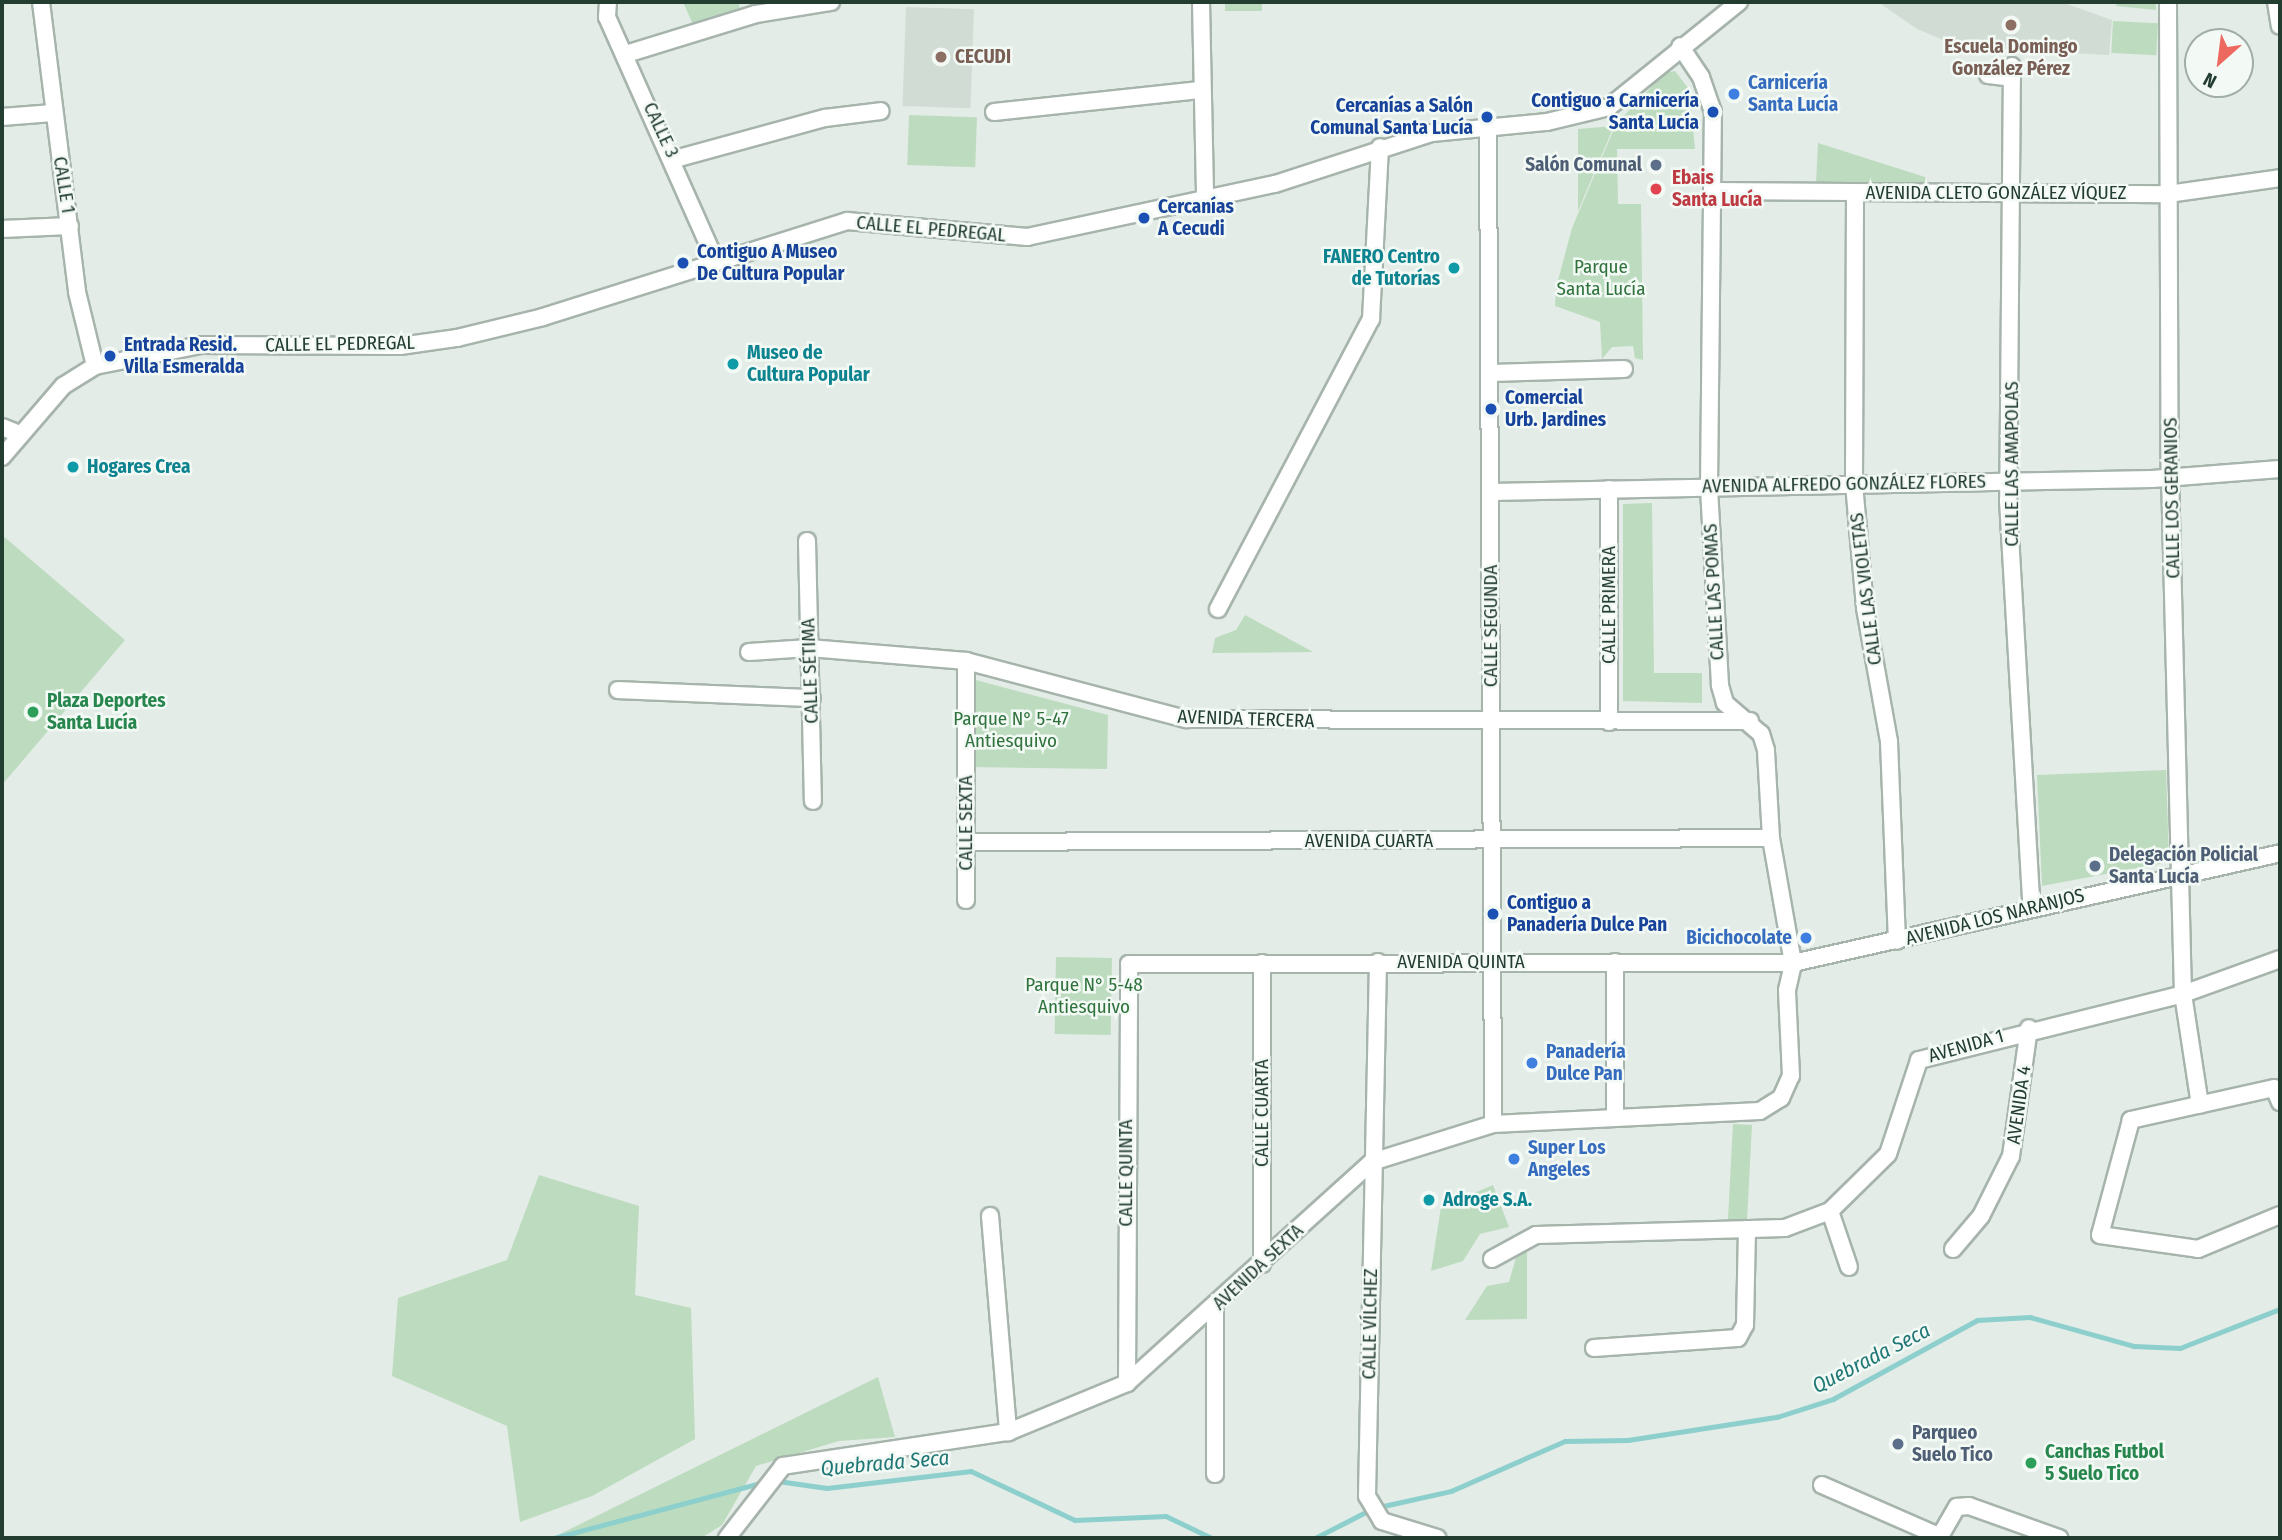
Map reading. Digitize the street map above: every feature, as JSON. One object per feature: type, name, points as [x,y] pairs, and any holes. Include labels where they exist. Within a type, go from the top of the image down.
[{"type":"street","name":"CALLE 1","points":[[41,2],[53,113],[95,366]]},
{"type":"street","name":"CALLE 3","points":[[608,2],[607,17],[675,159],[715,260]]},
{"type":"street","points":[[626,54],[757,15],[831,2]]},
{"type":"street","points":[[1200,2],[1200,90],[1205,197]]},
{"type":"street","name":"CALLE EL PEDREGAL","points":[[2,457],[63,386],[95,366],[201,345],[400,346],[457,338],[543,317],[715,260],[847,221],[1027,237],[1275,184],[1380,147],[1432,132],[1488,128],[1609,107],[1680,46],[1739,2]]},
{"type":"street","name":"CALLE LOS GERANIOS","points":[[2168,2],[2170,474],[2183,994],[2200,1105]]},
{"type":"street","points":[[2276,2],[2280,26]]},
{"type":"street","name":"CALLE LAS POMAS","points":[[1680,46],[1702,77],[1713,113],[1709,487],[1720,685],[1726,703],[1751,721],[1766,750],[1771,838],[1793,963],[1787,990],[1789,1086],[1760,1111]]},
{"type":"street","name":"CALLE LAS AMAPOLAS","points":[[1988,75],[2012,72],[2012,482],[2031,904]]},
{"type":"street","points":[[994,112],[1200,90]]},
{"type":"street","points":[[675,159],[825,118],[881,111]]},
{"type":"street","points":[[2,117],[53,113]]},
{"type":"street","name":"CALLE SEGUNDA","points":[[1488,128],[1493,1124]]},
{"type":"street","points":[[1219,609],[1371,319],[1380,147]]},
{"type":"street","name":"AVENIDA CLETO GONZÁLEZ VÍQUEZ","points":[[1712,191],[2168,194],[2280,178]]},
{"type":"street","name":"CALLE LAS VIOLETAS","points":[[1855,192],[1854,484],[1864,608],[1889,742],[1897,942]]},
{"type":"street","points":[[2,229],[70,226]]},
{"type":"street","points":[[1491,373],[1624,369]]},
{"type":"street","points":[[2,427],[19,434]]},
{"type":"street","name":"AVENIDA ALFREDO GONZÁLEZ FLORES","points":[[1490,492],[2012,482],[2280,470]]},
{"type":"street","name":"CALLE PRIMERA","points":[[1609,489],[1609,722]]},
{"type":"street","name":"CALLE SÉTIMA","points":[[807,541],[813,801]]},
{"type":"street","name":"AVENIDA TERCERA","points":[[749,652],[809,648],[966,661],[1186,719],[1492,724],[1751,721]]},
{"type":"street","name":"CALLE SEXTA","points":[[966,661],[966,900]]},
{"type":"street","points":[[618,690],[812,698]]},
{"type":"street","name":"AVENIDA CUARTA","points":[[966,842],[1771,838]]},
{"type":"street","name":"AVENIDA LOS NARANJOS","points":[[1793,963],[1897,942],[2031,904],[2181,876],[2280,853]]},
{"type":"street","name":"AVENIDA 1","points":[[1492,1259],[1536,1235],[1786,1228],[1830,1211],[1888,1154],[1920,1060],[2029,1028],[2183,994],[2280,959]]},
{"type":"street","name":"CALLE VÍLCHEZ","points":[[1378,962],[1367,1491],[1374,1515],[1407,1535]]},
{"type":"street","points":[[1615,962],[1615,1114]]},
{"type":"street","name":"CALLE CUARTA","points":[[1262,963],[1262,1264]]},
{"type":"street","name":"AVENIDA QUINTA","points":[[1129,964],[1793,963]]},
{"type":"street","name":"CALLE QUINTA","points":[[1127,1383],[1129,964]]},
{"type":"street","name":"AVENIDA 4","points":[[1953,1248],[1981,1216],[2011,1156],[2029,1028]]},
{"type":"street","points":[[2277,1095],[2200,1105],[2131,1120],[2100,1235],[2198,1249],[2280,1215]]},
{"type":"street","name":"AVENIDA SEXTA","points":[[727,1538],[783,1466],[1009,1432],[1127,1383],[1215,1308],[1372,1163],[1493,1124],[1615,1114],[1760,1111]]},
{"type":"street","points":[[1830,1211],[1849,1267]]},
{"type":"street","points":[[990,1216],[1009,1432]]},
{"type":"street","points":[[1594,1348],[1732,1342],[1743,1332],[1747,1229]]},
{"type":"street","points":[[1215,1308],[1215,1474]]},
{"type":"street","points":[[1822,1485],[1939,1537],[1958,1507],[1969,1506],[2059,1538]]},
{"type":"street","points":[[1407,1535],[1437,1538]]},
{"type":"shaded area","name":"Escuela Domingo González Pérez","points":[[1878,2],[2061,2],[2112,20],[2109,55],[1963,48],[1917,29]]},
{"type":"shaded area","name":"CECUDI","points":[[906,7],[974,9],[971,108],[903,106]]},
{"type":"green space","points":[[683,2],[738,2],[742,14],[695,29]]},
{"type":"green space","points":[[1225,2],[1262,2],[1262,11],[1225,11]]},
{"type":"green space","points":[[2118,2],[2156,2],[2156,10],[2116,6]]},
{"type":"green space","points":[[2113,21],[2158,23],[2156,55],[2111,53]]},
{"type":"green space","name":"Parque Santa Lucía","points":[[1675,71],[1689,89],[1695,149],[1617,149],[1618,204],[1641,204],[1643,360],[1635,358],[1633,346],[1612,347],[1602,359],[1600,322],[1555,306],[1556,288],[1572,228],[1616,124],[1665,73]]},
{"type":"green space","points":[[909,115],[977,117],[975,167],[907,165]]},
{"type":"green space","points":[[1614,126],[1578,211],[1578,129]]},
{"type":"green space","points":[[1818,143],[1925,177],[1926,185],[1816,183]]},
{"type":"green space","points":[[1652,503],[1654,673],[1702,673],[1702,703],[1623,701],[1623,504]]},
{"type":"green space","name":"Plaza Deportes Santa Lucía","points":[[2,535],[125,640],[2,785]]},
{"type":"green space","points":[[1245,615],[1313,652],[1212,653],[1215,638],[1236,630]]},
{"type":"green space","name":"Parque N° 5-47 Antiesquivo","points":[[972,679],[1108,715],[1107,769],[969,767]]},
{"type":"green space","points":[[2166,770],[2169,862],[2042,886],[2037,775]]},
{"type":"green space","name":"Parque N° 5-48 Antiesquivo","points":[[1056,957],[1112,958],[1111,1035],[1055,1034]]},
{"type":"green space","points":[[1733,1124],[1752,1125],[1747,1222],[1728,1221]]},
{"type":"green space","points":[[539,1175],[639,1206],[635,1295],[691,1308],[695,1439],[592,1496],[520,1522],[507,1426],[392,1376],[398,1298],[507,1260]]},
{"type":"green space","points":[[1493,1185],[1509,1227],[1480,1234],[1463,1261],[1431,1271],[1441,1207]]},
{"type":"green space","points":[[1527,1246],[1527,1319],[1465,1320],[1487,1286],[1509,1282],[1519,1247]]},
{"type":"green space","points":[[878,1377],[895,1437],[839,1441],[756,1466],[722,1525],[701,1538],[552,1538]]},
{"type":"waterway","name":"Quebrada Seca","points":[[1379,1507],[1451,1491],[1565,1441],[1628,1440],[1777,1417],[1833,1399],[1977,1320],[2030,1317],[2134,1346],[2180,1348],[2280,1309]]},
{"type":"waterway","name":"Quebrada Seca","points":[[778,1481],[827,1488],[971,1471],[1075,1520],[1166,1516],[1212,1538]]},
{"type":"waterway","name":"Quebrada Seca","points":[[554,1538],[765,1482]]},
{"type":"waterway","name":"Quebrada Seca","points":[[1315,1538],[1370,1510]]},
{"type":"place","name":"Escuela Domingo González Pérez","points":[[2011,25]]},
{"type":"place","name":"CECUDI","points":[[941,57]]},
{"type":"place","name":"Carnicería Santa Lucía","points":[[1734,94]]},
{"type":"place","name":"Contiguo a Carnicería Santa Lucía","points":[[1713,112]]},
{"type":"place","name":"Cercanías a Salón Comunal Santa Lucía","points":[[1487,117]]},
{"type":"place","name":"Salón Comunal","points":[[1656,165]]},
{"type":"place","name":"Ebais Santa Lucía","points":[[1656,189]]},
{"type":"place","name":"Cercanías A Cecudi","points":[[1144,218]]},
{"type":"place","name":"Contiguo A Museo De Cultura Popular","points":[[683,263]]},
{"type":"place","name":"FANERO Centro de Tutorías","points":[[1454,268]]},
{"type":"place","name":"Entrada Resid. Villa Esmeralda","points":[[110,356]]},
{"type":"place","name":"Museo de Cultura Popular","points":[[733,364]]},
{"type":"place","name":"Comercial Urb. Jardines","points":[[1491,409]]},
{"type":"place","name":"Hogares Crea","points":[[73,467]]},
{"type":"place","name":"Plaza Deportes Santa Lucía","points":[[33,712]]},
{"type":"place","name":"Delegación Policial Santa Lucía","points":[[2095,866]]},
{"type":"place","name":"Contiguo a Panadería Dulce Pan","points":[[1493,914]]},
{"type":"place","name":"Bicichocolate","points":[[1806,938]]},
{"type":"place","name":"Panadería Dulce Pan","points":[[1532,1063]]},
{"type":"place","name":"Super Los Angeles","points":[[1514,1159]]},
{"type":"place","name":"Adroge S.A.","points":[[1429,1200]]},
{"type":"place","name":"Parqueo Suelo Tico","points":[[1898,1444]]},
{"type":"place","name":"Canchas Futbol 5 Suelo Tico","points":[[2031,1463]]}]
